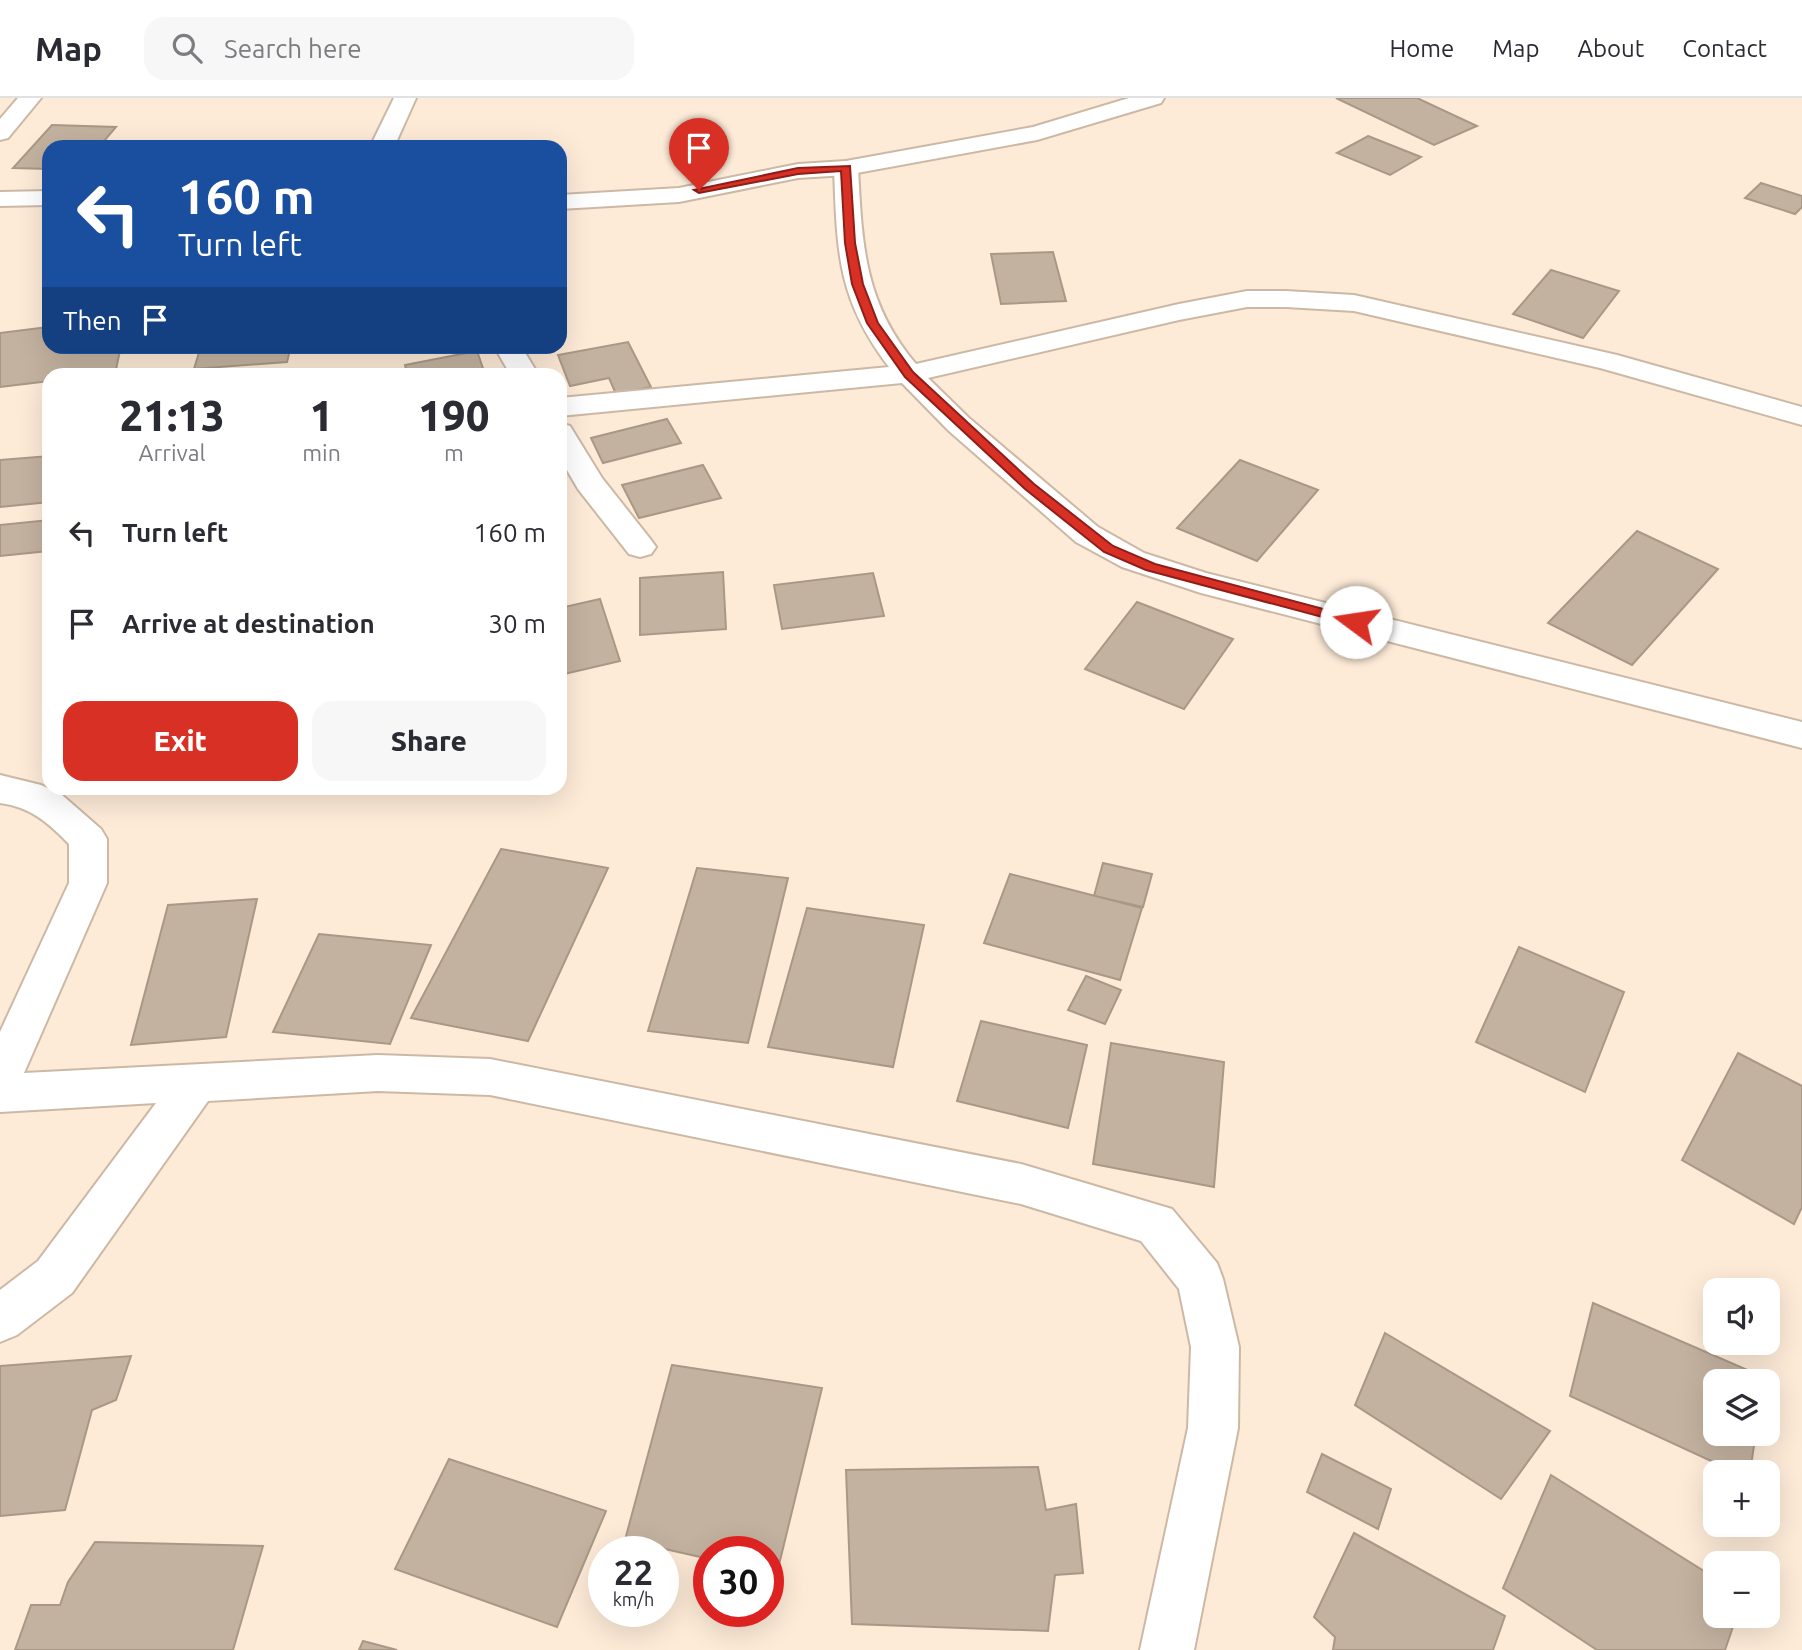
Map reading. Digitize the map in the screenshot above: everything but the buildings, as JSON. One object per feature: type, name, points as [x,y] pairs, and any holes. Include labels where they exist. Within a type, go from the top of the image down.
[{"type":"street","points":[[0,133],[30,98]]},
{"type":"street","points":[[385,140],[405,98]]},
{"type":"street","points":[[567,202],[679,195],[798,171],[846,168],[1037,133],[1153,98]]},
{"type":"street","points":[[846,168],[850,243],[858,284],[872,323],[909,374],[1047,502],[1109,549],[1150,567],[1802,735]]},
{"type":"street","points":[[0,199],[42,198]]},
{"type":"street","points":[[567,406],[909,374],[1179,312],[1247,299],[1286,299],[1354,303],[1607,361],[1802,416]]},
{"type":"street","points":[[567,444],[589,482],[640,547]]},
{"type":"street","points":[[0,789],[28,793],[61,811],[88,839],[88,883],[0,1079]]},
{"type":"street","points":[[0,1093],[378,1073],[490,1077],[1021,1184],[1156,1224],[1200,1279],[1215,1347],[1213,1429],[1167,1650]]},
{"type":"street","points":[[0,1319],[55,1278],[196,1083]]},
{"type":"route","points":[[699,190],[798,171],[846,168],[850,243],[858,284],[872,323],[909,374],[1047,502],[1109,549],[1150,567],[1356,622]]}]
